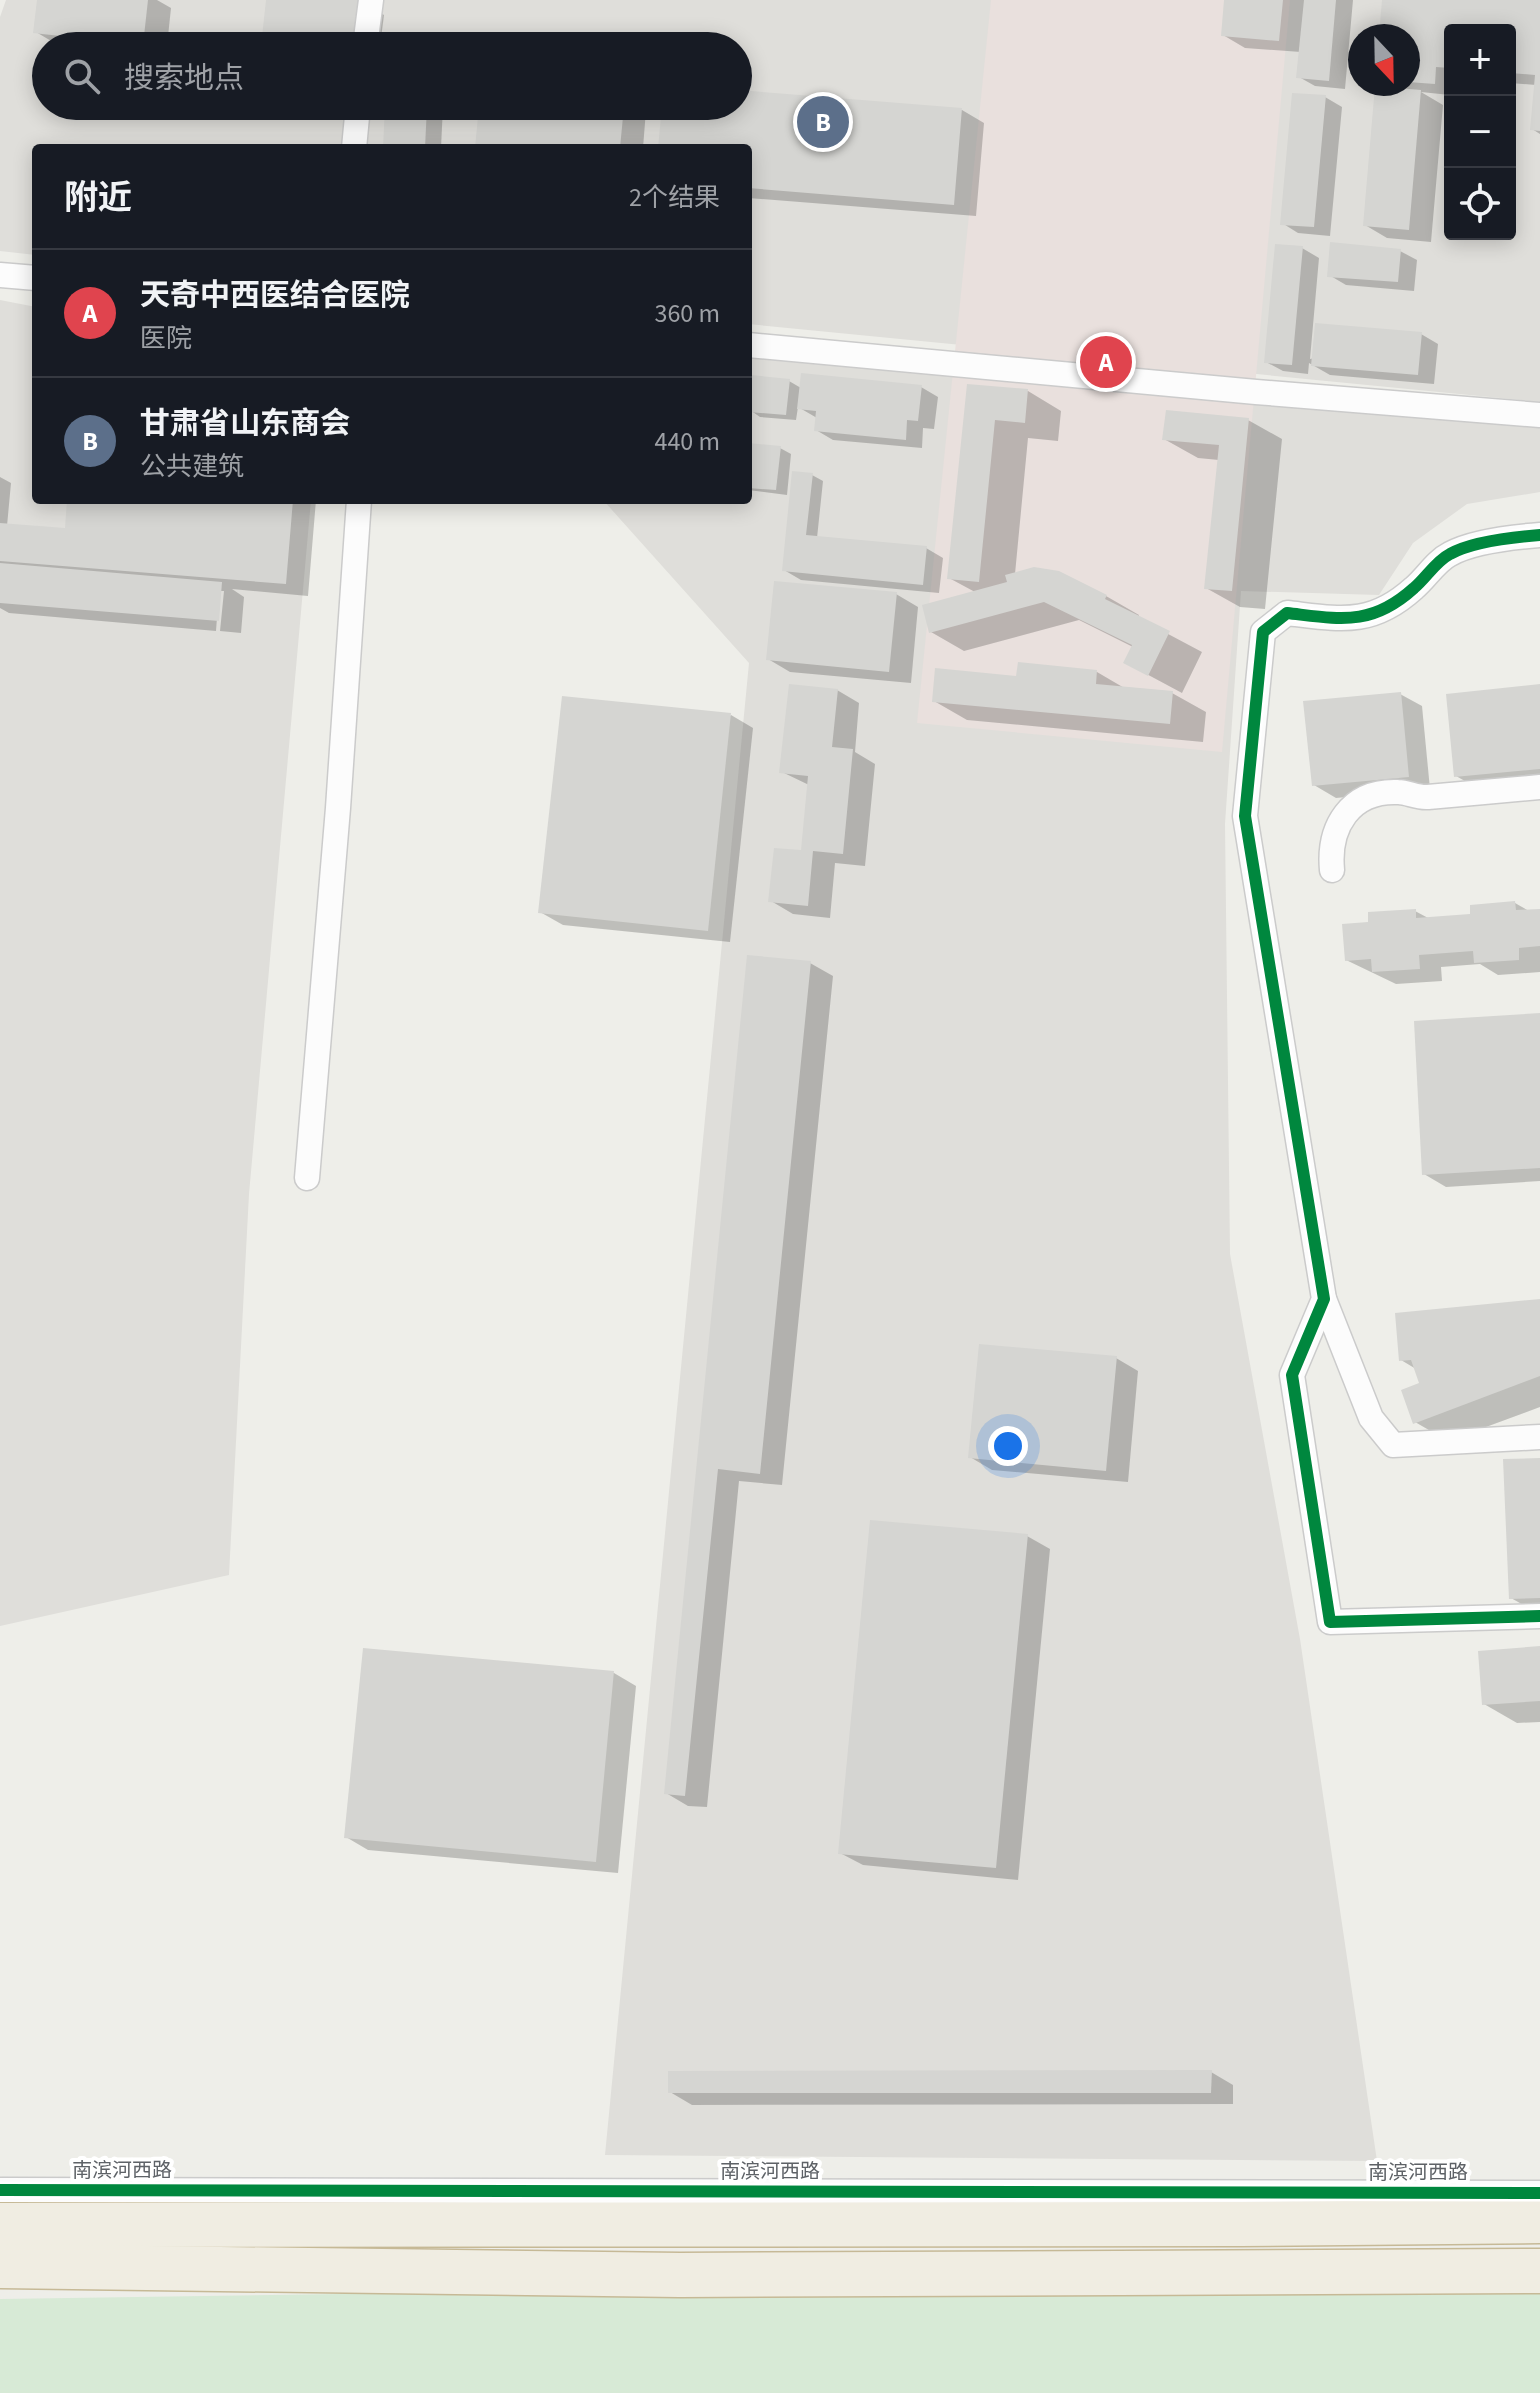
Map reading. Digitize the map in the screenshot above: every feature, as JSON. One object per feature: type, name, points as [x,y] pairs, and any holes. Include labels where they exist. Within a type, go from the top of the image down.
[{"type":"highway","points":[[0,2225],[1540,2221]]},
{"type":"highway","points":[[0,2266],[680,2275],[1540,2271]]},
{"type":"street","points":[[367,32],[371,0]]},
{"type":"street","points":[[354,144],[357,120]]},
{"type":"street","points":[[0,275],[32,278]]},
{"type":"street","points":[[752,345],[1540,415]]},
{"type":"street","points":[[307,1178],[359,504]]},
{"type":"street","points":[[1540,535],[1503,538],[1448,554],[1389,608],[1347,620],[1287,613],[1263,632],[1245,816],[1324,1299],[1371,1418],[1393,1445],[1540,1437]]},
{"type":"street","points":[[1332,870],[1330,850],[1335,830],[1346,813],[1371,796],[1401,792],[1420,797],[1540,787]]},
{"type":"street","points":[[1324,1299],[1292,1375],[1330,1622],[1540,1616]]},
{"type":"street","name":"南滨河西路","points":[[0,2190],[1540,2193]]},
{"type":"shaded area","points":[[6,0],[1540,0],[1540,402],[752,324],[752,144],[32,144],[32,255],[0,251],[0,17]]},
{"type":"shaded area","points":[[991,0],[1290,0],[1222,752],[917,723]]},
{"type":"shaded area","points":[[0,300],[32,306],[32,504],[311,504],[249,1194],[229,1575],[0,1626]]},
{"type":"shaded area","points":[[752,353],[1540,406],[1540,492],[1467,504],[1413,543],[1379,595],[1241,591],[1225,824],[1230,1254],[1300,1639],[1377,2161],[605,2155],[749,663],[607,504],[752,504]]},
{"type":"green space","points":[[1174,2282],[1540,2284],[1540,2393],[0,2393],[0,2299]]},
{"type":"building","points":[[37,0],[148,0],[144,32],[33,32]]},
{"type":"building","points":[[266,0],[362,0],[359,32],[263,32]]},
{"type":"building","points":[[1224,0],[1283,0],[1279,41],[1221,36]]},
{"type":"building","points":[[1304,0],[1336,0],[1329,81],[1296,78]]},
{"type":"building","points":[[1382,0],[1540,0],[1540,131],[1530,130],[1535,75],[1516,73],[1516,24],[1444,24],[1444,68],[1436,67],[1435,84],[1420,83],[1420,24],[1380,24]]},
{"type":"building","points":[[1421,90],[1409,230],[1363,226],[1374,96],[1420,96]]},
{"type":"building","points":[[752,91],[962,108],[954,205],[752,188],[752,144],[658,144],[661,120],[752,120]]},
{"type":"building","points":[[1292,93],[1326,95],[1314,227],[1280,225]]},
{"type":"building","points":[[384,120],[426,120],[425,144],[383,144]]},
{"type":"building","points":[[478,120],[623,120],[620,144],[475,144]]},
{"type":"building","points":[[1330,242],[1401,249],[1398,282],[1327,277]]},
{"type":"building","points":[[1275,244],[1303,246],[1292,365],[1264,363]]},
{"type":"building","points":[[1315,323],[1422,332],[1418,375],[1311,366]]},
{"type":"building","points":[[801,373],[922,385],[918,421],[907,420],[906,440],[814,431],[816,411],[797,409]]},
{"type":"building","points":[[752,375],[790,379],[786,415],[752,412]]},
{"type":"building","points":[[967,384],[1028,389],[1025,423],[995,420],[979,582],[947,579]]},
{"type":"building","points":[[1166,410],[1249,418],[1232,591],[1204,589],[1219,445],[1162,440]]},
{"type":"building","points":[[752,443],[781,446],[776,490],[752,488]]},
{"type":"building","points":[[792,471],[813,473],[806,535],[927,546],[923,585],[782,571]]},
{"type":"building","points":[[67,504],[293,504],[286,584],[0,561],[0,523],[65,528]]},
{"type":"building","points":[[0,563],[222,582],[219,621],[0,603]]},
{"type":"building","points":[[1034,567],[1059,571],[1107,595],[1105,599],[1170,631],[1148,676],[1123,663],[1132,645],[1044,602],[929,633],[922,605],[1007,582],[1005,575]]},
{"type":"building","points":[[774,581],[897,592],[889,672],[766,660]]},
{"type":"building","points":[[1018,662],[1097,670],[1096,684],[1173,691],[1170,724],[932,702],[935,668],[1016,676]]},
{"type":"building","points":[[789,684],[838,689],[832,747],[853,749],[843,854],[813,851],[808,906],[768,902],[774,848],[801,850],[808,776],[779,773]]},
{"type":"building","points":[[1540,684],[1540,769],[1454,777],[1446,694]]},
{"type":"building","points":[[1401,692],[1409,777],[1312,786],[1303,701]]},
{"type":"building","points":[[562,696],[731,713],[708,931],[538,913]]},
{"type":"building","points":[[1515,901],[1516,910],[1540,909],[1540,946],[1519,948],[1519,960],[1474,963],[1473,951],[1419,955],[1420,969],[1372,972],[1371,959],[1345,961],[1342,924],[1368,922],[1368,912],[1416,909],[1416,918],[1470,914],[1470,905]]},
{"type":"building","points":[[747,955],[811,961],[760,1474],[718,1469],[685,1796],[664,1794]]},
{"type":"building","points":[[1540,1013],[1540,1168],[1422,1175],[1414,1021]]},
{"type":"building","points":[[1540,1299],[1540,1376],[1413,1424],[1401,1390],[1419,1383],[1411,1360],[1399,1361],[1395,1313]]},
{"type":"building","points":[[979,1344],[1117,1356],[1106,1471],[968,1458]]},
{"type":"building","points":[[1540,1458],[1540,1598],[1509,1599],[1503,1459]]},
{"type":"building","points":[[870,1520],[1028,1534],[996,1868],[838,1854]]},
{"type":"building","points":[[1540,1646],[1540,1701],[1482,1705],[1478,1651]]},
{"type":"building","points":[[363,1648],[614,1671],[596,1862],[344,1838]]},
{"type":"building","points":[[1212,2070],[1211,2093],[668,2093],[668,2071]]},
{"type":"cycle path","points":[[1540,535],[1494,540],[1450,554],[1398,601],[1369,615],[1339,618],[1287,613],[1263,632],[1245,816],[1324,1299],[1292,1375],[1330,1622],[1540,1616]]},
{"type":"cycle path","points":[[0,2190],[1540,2193]]},
{"type":"place","name":"甘肃省山东商会","points":[[823,122]]},
{"type":"place","name":"天奇中西医结合医院","points":[[1106,362]]}]
